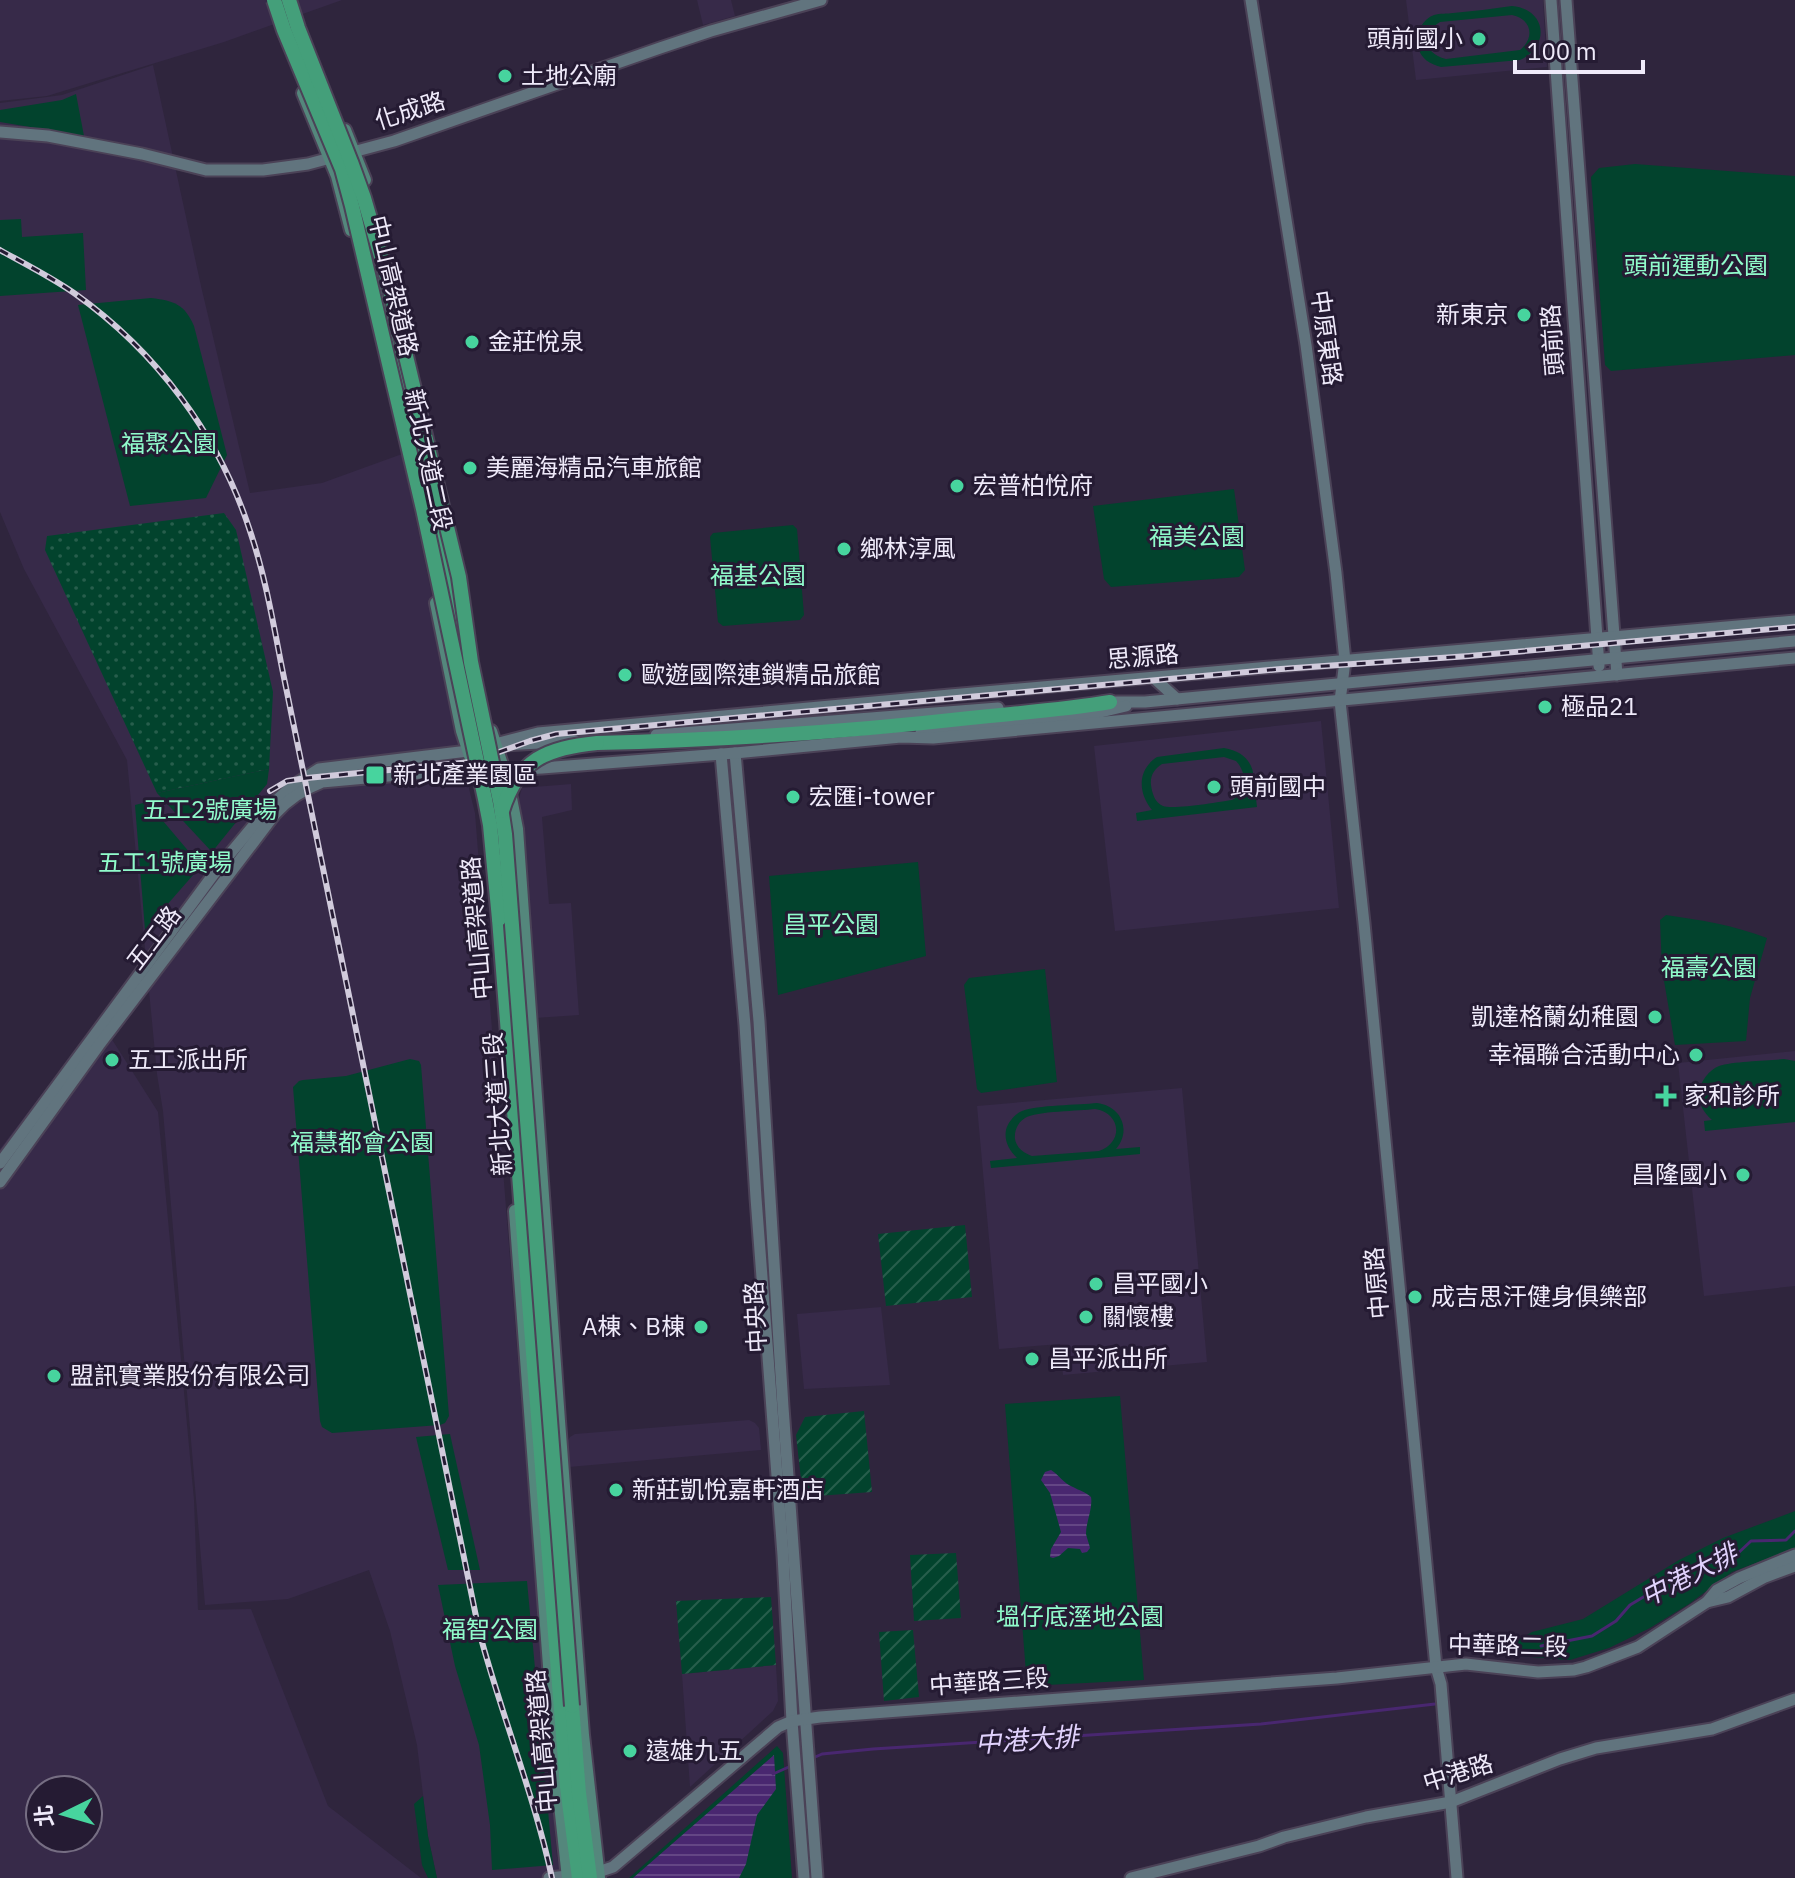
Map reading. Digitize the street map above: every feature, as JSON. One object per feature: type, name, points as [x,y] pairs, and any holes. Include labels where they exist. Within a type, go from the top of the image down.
[{"type":"highway","name":"中山高架道路","points":[[274,0],[342,169],[423,509],[490,825],[565,1756],[584,1877]]},
{"type":"highway","name":"中山高架道路","points":[[289,0],[356,174],[387,277],[459,577],[476,691],[500,801],[505,834],[584,1877]]},
{"type":"highway","points":[[289,0],[297,36],[319,72]]},
{"type":"highway","points":[[342,169],[370,248],[419,441],[455,611],[473,750],[481,770]]},
{"type":"highway","points":[[499,919],[498,829],[504,802],[520,775],[541,756],[552,751],[597,743],[817,733],[1110,702]]},
{"type":"main road","name":"新北大道二段","points":[[268,0],[337,176],[395,405],[462,731],[473,750]]},
{"type":"main road","name":"新北大道二段","points":[[319,72],[355,152],[380,227],[460,565],[486,715],[496,745]]},
{"type":"main road","name":"新北大道三段","points":[[496,745],[517,829],[583,1735],[584,1877]]},
{"type":"main road","name":"新北大道三段","points":[[496,745],[481,770],[496,824],[499,855],[575,1803],[584,1877]]},
{"type":"street","name":"化成路","points":[[0,132],[48,136],[206,170],[263,170],[355,152],[711,31],[821,0]]},
{"type":"street","name":"中原東路","points":[[1251,0],[1306,345],[1336,573],[1345,661],[1343,684]]},
{"type":"street","name":"頭前路","points":[[1551,0],[1599,677]]},
{"type":"street","name":"頭前路","points":[[1566,0],[1617,675]]},
{"type":"street","name":"思源路","points":[[473,750],[538,733],[1795,621]]},
{"type":"street","name":"思源路","points":[[496,745],[1086,702],[1145,702],[1795,641]]},
{"type":"street","name":"思源路","points":[[481,770],[606,764],[901,737],[933,738],[1795,658]]},
{"type":"street","points":[[1154,678],[1177,699]]},
{"type":"street","name":"中原路","points":[[1343,684],[1340,701],[1436,1667],[1441,1684],[1457,1878]]},
{"type":"street","name":"思源路","points":[[901,737],[935,729],[1088,715],[1145,702]]},
{"type":"street","name":"五工路","points":[[0,1163],[219,867],[280,797],[310,774],[330,766],[473,750]]},
{"type":"street","name":"中央路","points":[[735,753],[759,1021],[817,1878]]},
{"type":"street","name":"中央路","points":[[721,754],[745,1025],[804,1878]]},
{"type":"street","name":"五工路","points":[[0,1182],[99,1045],[237,863],[291,798],[314,785],[333,780],[481,770]]},
{"type":"street","name":"中華路二段","points":[[1436,1667],[1466,1664],[1549,1671],[1586,1667],[1638,1647],[1707,1602],[1717,1590],[1795,1555]]},
{"type":"street","name":"中華路二段","points":[[1707,1602],[1728,1597],[1765,1577],[1795,1566]]},
{"type":"street","name":"中華路三段","points":[[584,1877],[613,1867],[778,1727],[792,1721],[1337,1678],[1436,1667]]},
{"type":"street","name":"中港路","points":[[1131,1878],[1366,1817],[1451,1802],[1596,1748],[1712,1729],[1795,1699]]},
{"type":"street","points":[[549,1878],[584,1877]]},
{"type":"shaded area","points":[[0,0],[342,0],[224,42],[47,96],[0,101]]},
{"type":"shaded area","points":[[697,0],[731,0],[735,16],[703,25]]},
{"type":"shaded area","name":"頭前國小","points":[[1406,0],[1543,0],[1547,67],[1416,80]]},
{"type":"shaded area","points":[[153,65],[250,493],[322,483],[402,454],[432,595],[455,732],[475,813],[557,1857],[562,1878],[437,1878],[428,1836],[417,1745],[390,1631],[369,1570],[288,1599],[205,1605],[163,1111],[127,760],[24,569],[0,512],[0,103],[62,95]]},
{"type":"shaded area","name":"頭前國中","points":[[1321,721],[1339,908],[1115,931],[1094,746]]},
{"type":"shaded area","points":[[571,784],[572,810],[542,817],[549,904],[571,903],[579,1015],[535,1018],[519,798],[522,788]]},
{"type":"shaded area","points":[[99,1019],[158,1112],[194,1500],[198,1610],[251,1609],[328,1806],[421,1878],[0,1878],[0,1149]]},
{"type":"shaded area","name":"昌隆國小","points":[[1795,1051],[1795,1286],[1704,1296],[1678,1063]]},
{"type":"shaded area","name":"昌平國小","points":[[1182,1088],[1207,1362],[1063,1375],[1060,1344],[999,1349],[977,1106]]},
{"type":"shaded area","points":[[881,1307],[890,1385],[804,1389],[797,1314]]},
{"type":"shaded area","points":[[749,1420],[759,1428],[761,1450],[569,1467],[567,1442],[575,1434]]},
{"type":"shaded area","points":[[1051,1470],[1067,1484],[1091,1497],[1086,1534],[1090,1548],[1087,1552],[1068,1548],[1059,1556],[1050,1557],[1061,1532],[1050,1493],[1041,1480],[1045,1472]]},
{"type":"shaded area","points":[[776,1665],[778,1701],[773,1711],[690,1787],[682,1674]]},
{"type":"shaded area","points":[[774,1755],[776,1789],[757,1815],[746,1864],[739,1878],[633,1878]]},
{"type":"green space","points":[[1512,6],[1532,14],[1540,29],[1537,46],[1520,60],[1441,67],[1421,55],[1418,33],[1429,17]],"holes":[[[1512,15],[1519,17],[1529,30],[1528,40],[1520,50],[1446,59],[1433,53],[1427,43],[1429,32],[1440,22]]]},
{"type":"green space","points":[[76,94],[84,136],[0,122],[0,110],[62,100]]},
{"type":"green space","name":"頭前運動公園","points":[[1635,164],[1795,176],[1795,355],[1611,371],[1605,365],[1591,177],[1599,168]]},
{"type":"green space","points":[[21,219],[22,237],[83,233],[86,290],[0,296],[0,220]]},
{"type":"green space","name":"福聚公園","points":[[151,298],[178,305],[194,326],[227,455],[206,498],[130,506],[78,305]]},
{"type":"green space","name":"福美公園","points":[[1234,489],[1245,570],[1239,577],[1111,587],[1104,579],[1093,506]]},
{"type":"green space","points":[[224,513],[236,530],[273,692],[269,769],[157,793],[45,550],[47,536]]},
{"type":"green space","name":"福基公園","points":[[793,525],[797,529],[804,615],[800,620],[723,626],[718,622],[710,537],[713,533]]},
{"type":"green space","points":[[1224,748],[1241,754],[1253,773],[1254,781],[1248,799],[1256,799],[1257,807],[1137,821],[1136,813],[1152,810],[1144,796],[1142,782],[1146,768],[1157,757]],"holes":[[[1224,757],[1236,761],[1244,782],[1241,792],[1232,800],[1168,807],[1160,805],[1154,797],[1151,779],[1162,764]]]},
{"type":"green space","name":"五工2號廣場","points":[[269,769],[267,784],[212,852],[157,793]]},
{"type":"green space","name":"五工1號廣場","points":[[147,802],[201,866],[145,930],[135,805]]},
{"type":"green space","name":"昌平公園","points":[[918,862],[926,956],[778,995],[769,876]]},
{"type":"green space","name":"福壽公園","points":[[1666,915],[1729,926],[1767,938],[1750,998],[1746,1041],[1675,1045],[1662,969],[1660,920]]},
{"type":"green space","points":[[1045,969],[1057,1082],[981,1093],[977,1089],[964,985],[969,978]]},
{"type":"green space","name":"福慧都會公園","points":[[410,1059],[419,1061],[421,1065],[449,1416],[440,1425],[332,1433],[322,1427],[320,1421],[293,1087],[303,1080],[346,1076]]},
{"type":"green space","points":[[1784,1059],[1795,1061],[1795,1122],[1705,1131],[1704,1121],[1712,1120],[1702,1107],[1699,1091],[1709,1073],[1725,1064]]},
{"type":"green space","points":[[1097,1103],[1112,1109],[1122,1120],[1123,1134],[1116,1149],[1140,1147],[1140,1154],[991,1168],[990,1161],[1017,1158],[1008,1145],[1006,1134],[1010,1121],[1019,1112]],"holes":[[[1095,1109],[1104,1112],[1114,1122],[1116,1135],[1107,1147],[1099,1151],[1032,1156],[1021,1150],[1016,1142],[1017,1127],[1031,1116]]]},
{"type":"green space","points":[[965,1225],[972,1297],[886,1306],[878,1234]]},
{"type":"green space","name":"塭仔底溼地公園","points":[[1120,1396],[1144,1680],[1027,1686],[1005,1404]]},
{"type":"green space","points":[[864,1411],[872,1492],[803,1497],[796,1435],[805,1417]]},
{"type":"green space","points":[[450,1434],[480,1570],[448,1570],[416,1437]]},
{"type":"green space","points":[[1795,1511],[1795,1548],[1732,1572],[1689,1604],[1609,1648],[1570,1660],[1492,1654],[1532,1632],[1583,1619],[1679,1560],[1723,1538]]},
{"type":"green space","points":[[956,1553],[961,1618],[914,1621],[910,1555]]},
{"type":"green space","name":"福智公園","points":[[527,1581],[553,1865],[492,1870],[490,1825],[479,1745],[455,1666],[438,1585]]},
{"type":"green space","points":[[771,1597],[776,1665],[682,1674],[676,1601]]},
{"type":"green space","points":[[913,1630],[919,1697],[884,1701],[879,1632]]},
{"type":"green space","points":[[777,1746],[783,1753],[792,1878],[629,1878]]},
{"type":"green space","points":[[423,1796],[437,1878],[428,1878],[422,1865],[414,1804]]},
{"type":"waterway","name":"中港大排","points":[[1541,1646],[1592,1636],[1616,1621],[1630,1605],[1695,1566],[1735,1556],[1751,1541],[1786,1540],[1795,1531]]},
{"type":"waterway","name":"中港大排","points":[[813,1758],[822,1754],[873,1749],[1261,1724],[1435,1704]]},
{"type":"waterway","name":"中港大排","points":[[773,1774],[791,1766]]},
{"type":"railway","points":[[0,250],[74,293],[104,316],[158,368],[221,461],[250,531],[272,616],[479,1631],[552,1878]]},
{"type":"railway","points":[[270,791],[287,781],[307,778],[471,762],[556,734],[1795,627]]},
{"type":"place","name":"頭前國小","points":[[1479,39]]},
{"type":"place","name":"土地公廟","points":[[505,76]]},
{"type":"place","name":"新東京","points":[[1524,315]]},
{"type":"place","name":"金莊悅泉","points":[[472,342]]},
{"type":"place","name":"美麗海精品汽車旅館","points":[[470,468]]},
{"type":"place","name":"宏普柏悅府","points":[[957,486]]},
{"type":"place","name":"鄉林淳風","points":[[844,549]]},
{"type":"place","name":"歐遊國際連鎖精品旅館","points":[[625,675]]},
{"type":"place","name":"極品21","points":[[1545,707]]},
{"type":"place","name":"新北產業園區","points":[[375,775]]},
{"type":"place","name":"頭前國中","points":[[1214,787]]},
{"type":"place","name":"宏匯i-tower","points":[[793,797]]},
{"type":"place","name":"凱達格蘭幼稚園","points":[[1655,1017]]},
{"type":"place","name":"幸福聯合活動中心","points":[[1696,1055]]},
{"type":"place","name":"五工派出所","points":[[112,1060]]},
{"type":"place","name":"家和診所","points":[[1666,1096]]},
{"type":"place","name":"昌隆國小","points":[[1743,1175]]},
{"type":"place","name":"昌平國小","points":[[1096,1284]]},
{"type":"place","name":"成吉思汗健身俱樂部","points":[[1415,1297]]},
{"type":"place","name":"關懷樓","points":[[1086,1317]]},
{"type":"place","name":"A棟、B棟","points":[[701,1327]]},
{"type":"place","name":"昌平派出所","points":[[1032,1359]]},
{"type":"place","name":"盟訊實業股份有限公司","points":[[54,1376]]},
{"type":"place","name":"新莊凱悅嘉軒酒店","points":[[616,1490]]},
{"type":"place","name":"遠雄九五","points":[[630,1751]]}]
